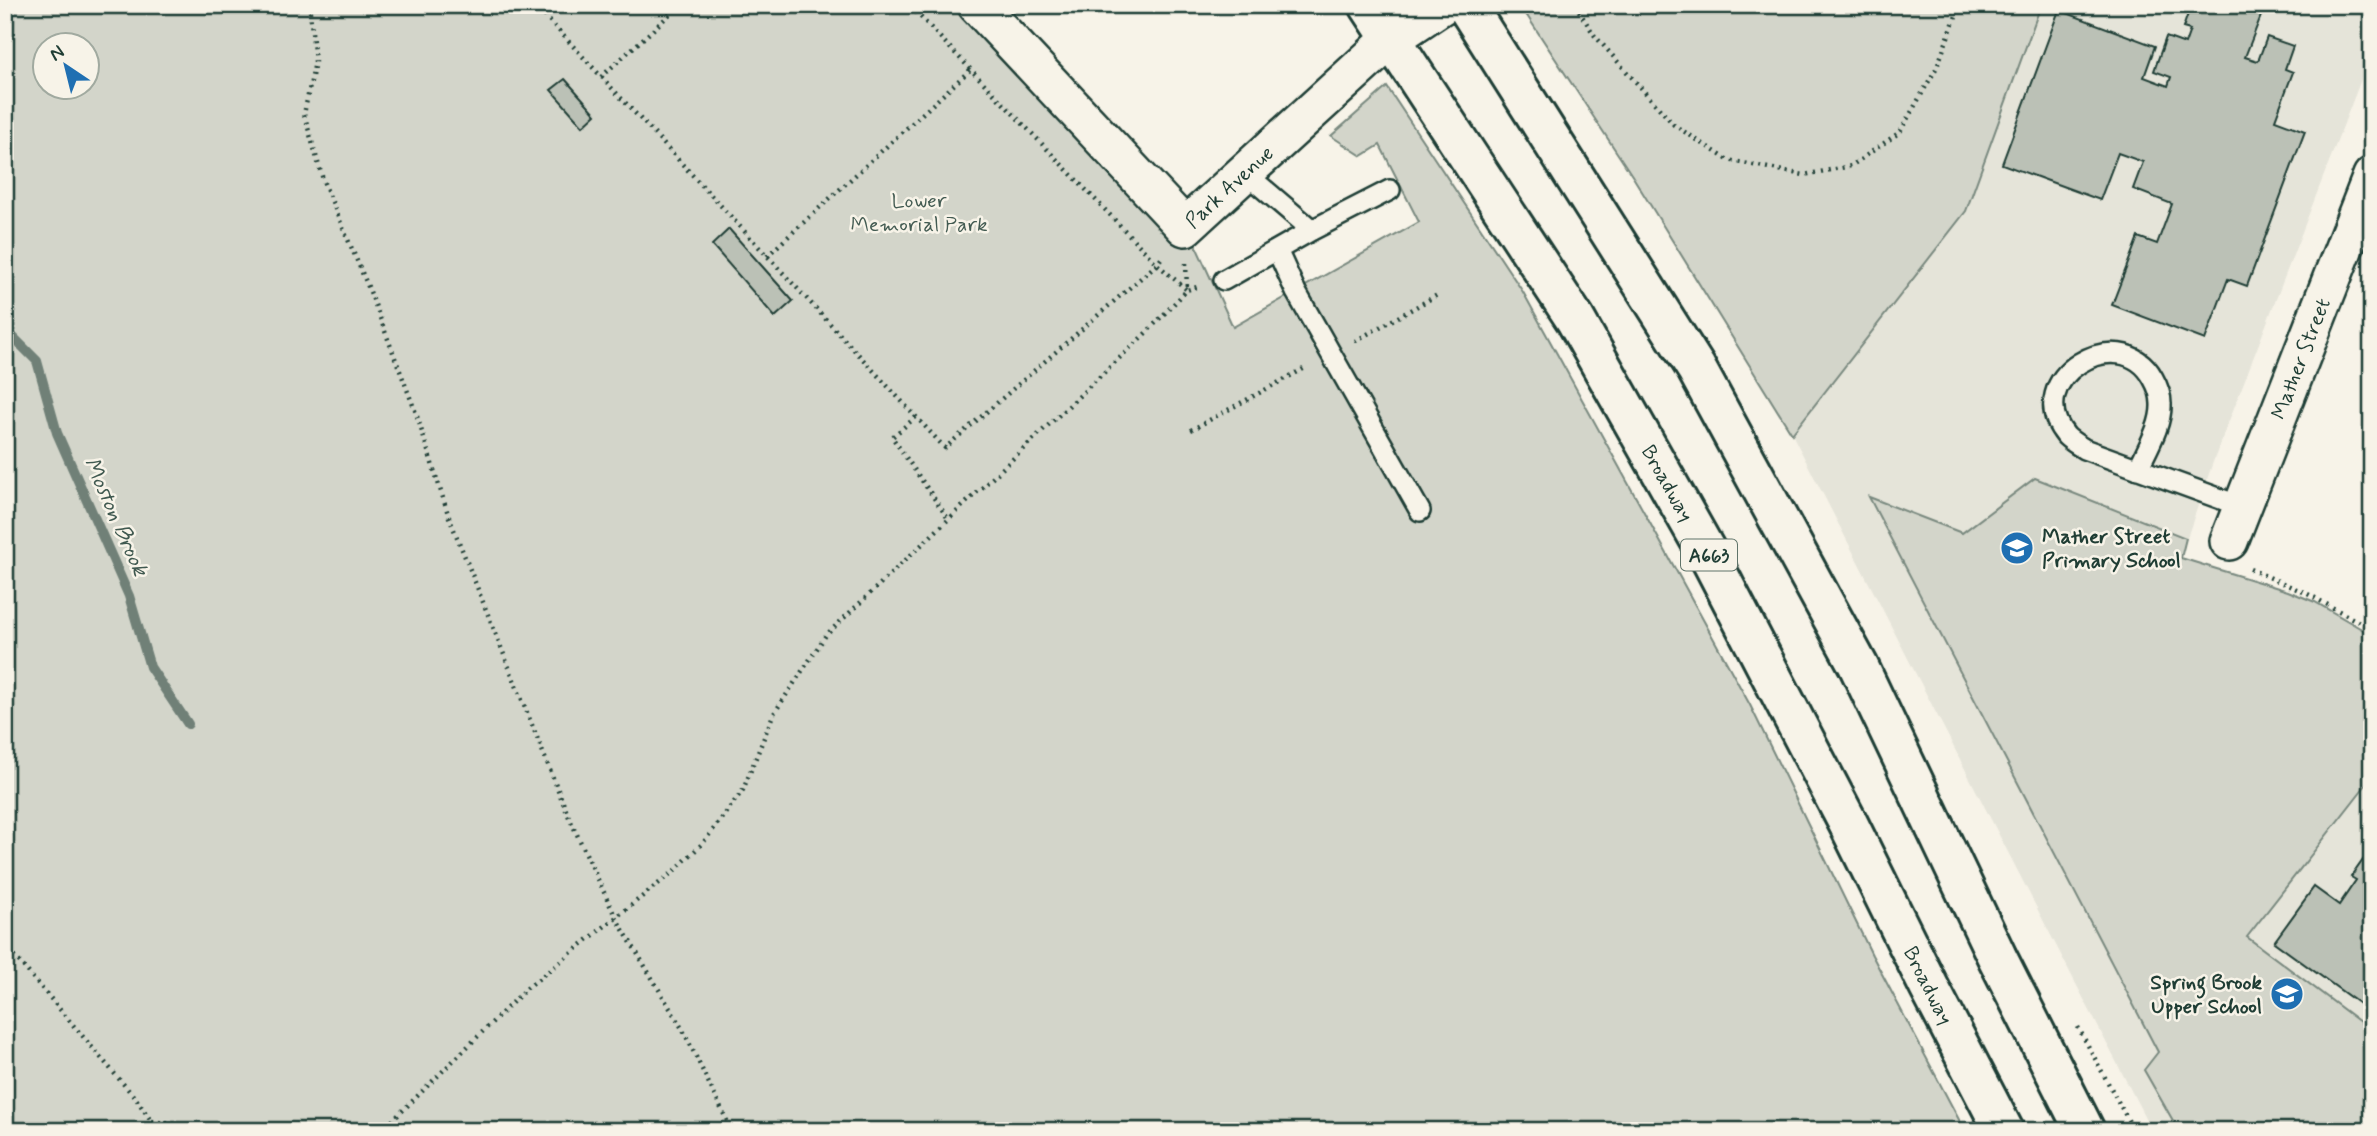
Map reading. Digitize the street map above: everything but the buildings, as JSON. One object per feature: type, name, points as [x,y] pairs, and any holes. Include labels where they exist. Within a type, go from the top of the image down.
[{"type":"highway","name":"Broadway","points":[[1369,5],[1575,319],[1710,558],[2004,1131]]},
{"type":"highway","points":[[1466,5],[1703,380],[1858,665],[1997,957],[2085,1131]]},
{"type":"street","name":"Park Avenue","points":[[977,5],[1185,227],[1391,39],[1442,5]]},
{"type":"street","name":"Mather Street","points":[[2229,541],[2372,176]]},
{"type":"lane","points":[[1244,172],[1312,230]]},
{"type":"lane","points":[[1224,280],[1390,190]]},
{"type":"lane","points":[[1277,250],[1296,292],[1420,511]]},
{"type":"lane","points":[[2138,469],[2158,422],[2161,403],[2157,384],[2149,370],[2137,359],[2104,353],[2070,369],[2060,382],[2054,409],[2067,437],[2084,449],[2138,469],[2243,507]]},
{"type":"path","points":[[307,5],[315,62],[304,114],[324,183],[369,289],[416,413],[449,517],[568,815],[615,915],[683,1030],[732,1131]]},
{"type":"path","points":[[535,5],[945,449],[1157,264]]},
{"type":"path","points":[[601,77],[680,5]]},
{"type":"path","points":[[382,1131],[527,988],[615,915],[673,872],[703,843],[743,790],[774,715],[826,635],[1147,332],[1187,290],[1157,264],[909,5]]},
{"type":"path","points":[[1575,5],[1595,36],[1674,125],[1728,160],[1804,175],[1851,166],[1900,132],[1937,67],[1959,5]]},
{"type":"path","points":[[767,257],[970,70]]},
{"type":"path","points":[[916,417],[892,437],[949,520]]},
{"type":"path","points":[[2229,541],[2247,568],[2306,593],[2372,629]]},
{"type":"path","points":[[5,945],[137,1100],[158,1131]]},
{"type":"path","points":[[151,1121],[218,1131]]},
{"type":"shaded area","name":"Mather Street Primary School","points":[[2041,5],[2372,5],[2372,51],[2213,462],[2180,558],[2288,591],[2315,602],[2372,635],[2372,1131],[2152,1131],[1792,434],[1966,211]]},
{"type":"green space","name":"Lower Memorial Park","points":[[5,5],[990,5],[1161,180],[1196,246],[1233,327],[1419,222],[1380,145],[1362,156],[1331,136],[1387,87],[1523,292],[1750,705],[1872,955],[1965,1131],[5,1131]]},
{"type":"green space","points":[[1520,5],[2041,5],[1966,211],[1792,434],[1633,177]]},
{"type":"green space","points":[[2035,478],[2186,538],[2181,558],[2288,591],[2315,602],[2372,635],[2372,777],[2247,937],[2372,1031],[2372,1131],[2179,1131],[2144,1070],[2158,1052],[1869,497],[1962,533]]},
{"type":"waterway","name":"Moston Brook","points":[[5,329],[37,361],[57,433],[129,596],[150,667],[188,724]]},
{"type":"place","name":"Mather Street Primary School","points":[[2017,548]]},
{"type":"place","name":"Spring Brook Upper School","points":[[2287,994]]}]
